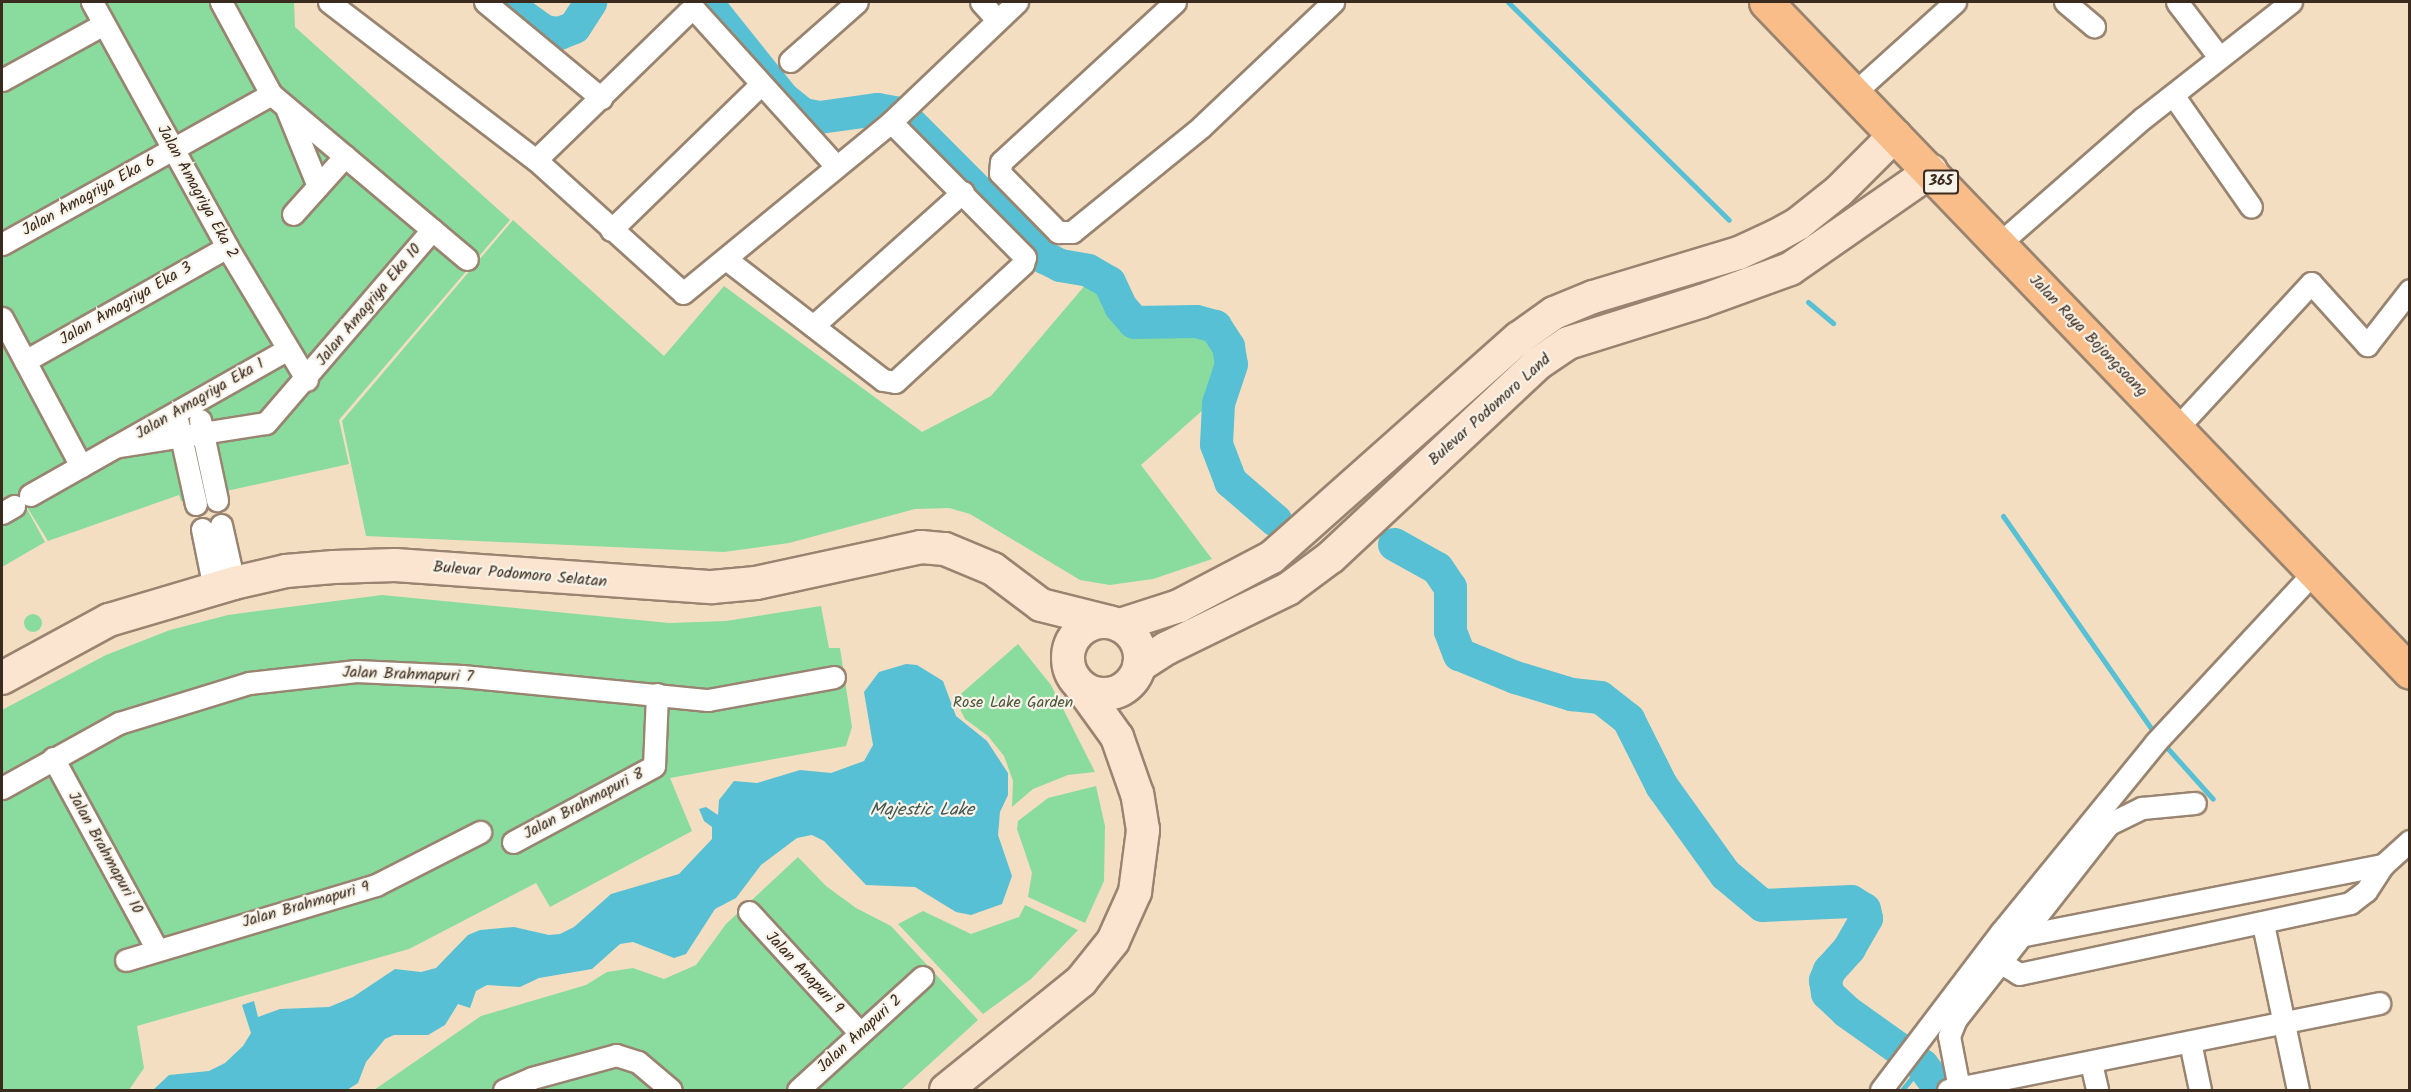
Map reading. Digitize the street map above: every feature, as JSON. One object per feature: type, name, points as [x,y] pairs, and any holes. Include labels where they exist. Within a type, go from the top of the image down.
[{"type":"main road","name":"Jalan Raya Bojongsoang","points":[[1779,6],[1854,93],[2409,672]]},
{"type":"street","name":"Jalan Amagriya Eka 2","points":[[92,2],[227,247],[286,350],[307,380]]},
{"type":"street","points":[[221,2],[278,100],[318,186]]},
{"type":"street","points":[[329,2],[536,159],[610,230],[683,293],[896,115],[1017,2]]},
{"type":"street","points":[[484,2],[601,99]]},
{"type":"street","points":[[790,61],[856,2]]},
{"type":"street","points":[[981,2],[997,20]]},
{"type":"street","points":[[1175,2],[1001,162],[1000,173],[1058,232],[1072,232],[1201,127],[1333,2]]},
{"type":"street","points":[[1854,93],[1955,2]]},
{"type":"street","points":[[2065,2],[2094,26]]},
{"type":"street","points":[[2177,2],[2219,57]]},
{"type":"street","points":[[2000,243],[2173,95],[2291,2]]},
{"type":"street","points":[[536,159],[601,99],[688,12],[695,10],[760,85],[836,166]]},
{"type":"street","points":[[2,79],[104,24]]},
{"type":"street","points":[[610,230],[760,85]]},
{"type":"street","points":[[2173,95],[2251,207]]},
{"type":"street","points":[[278,100],[467,259]]},
{"type":"street","name":"Jalan Amagriya Eka 6","points":[[2,244],[174,149],[278,100]]},
{"type":"street","points":[[726,259],[883,380],[895,382],[1023,264],[1022,250],[963,192],[896,115]]},
{"type":"street","name":"Bulevar Podomoro Land","points":[[1115,623],[1179,606],[1272,557],[1360,482],[1519,338],[1554,313],[1593,297],[1739,253],[1799,224],[1841,189],[1895,135]]},
{"type":"street","points":[[293,214],[345,156]]},
{"type":"street","name":"Bulevar Podomoro Land","points":[[1137,671],[1191,635],[1287,588],[1330,557],[1537,364],[1568,343],[1740,289],[1790,269],[1931,171]]},
{"type":"street","points":[[813,326],[963,192]]},
{"type":"street","points":[[1799,224],[1824,228],[1826,240],[1819,251]]},
{"type":"street","name":"Jalan Amagriya Eka 10","points":[[307,380],[432,230]]},
{"type":"street","name":"Jalan Amagriya Eka 3","points":[[25,362],[227,247]]},
{"type":"street","points":[[2176,429],[2311,283],[2367,345],[2409,290]]},
{"type":"street","points":[[2,318],[81,466]]},
{"type":"street","name":"Jalan Amagriya Eka 1","points":[[15,505],[286,350]]},
{"type":"street","name":"Jalan Amagriya Eka 1","points":[[114,447],[266,423],[307,380]]},
{"type":"street","points":[[175,413],[181,436],[206,502],[203,433],[195,402]]},
{"type":"street","points":[[1360,482],[1382,508]]},
{"type":"street","points":[[211,527],[224,586]]},
{"type":"street","name":"Bulevar Podomoro Selatan","points":[[2,678],[109,620],[224,586],[286,571],[395,565],[712,587],[756,583],[921,547],[945,549],[993,569],[1041,605],[1115,623]]},
{"type":"street","points":[[1881,1090],[2160,737],[2314,572]]},
{"type":"street","name":"Bulevar Podomoro Selatan","points":[[1041,605],[1075,677],[1117,737]]},
{"type":"street","points":[[1179,606],[1171,617],[1172,624],[1191,635]]},
{"type":"street","points":[[946,1090],[1081,981],[1098,962],[1125,917],[1141,865],[1143,830],[1137,794],[1117,737],[1121,710],[1137,671],[1137,642],[1115,623],[1097,622],[1076,633],[1067,655],[1075,677],[1104,694],[1116,692],[1137,671]]},
{"type":"street","name":"Jalan Brahmapuri 7","points":[[2,788],[119,723],[249,682],[356,671],[462,675],[708,700],[834,677]]},
{"type":"street","name":"Jalan Brahmapuri 8","points":[[513,842],[654,766],[657,694]]},
{"type":"street","name":"Jalan Brahmapuri 10","points":[[53,758],[156,948]]},
{"type":"street","points":[[2194,803],[2142,808],[2109,824],[1956,1019],[1949,1036],[1952,1090],[2379,1003]]},
{"type":"street","name":"Jalan Brahmapuri 9","points":[[126,960],[156,948],[376,885],[480,832]]},
{"type":"street","points":[[2000,962],[2019,974],[2263,924],[2350,903],[2366,891],[2383,866],[2409,841]]},
{"type":"street","points":[[2020,936],[2383,866]]},
{"type":"street","name":"Jalan Anapuri 9","points":[[749,912],[860,1033]]},
{"type":"street","points":[[2263,924],[2298,1090]]},
{"type":"street","name":"Jalan Anapuri 2","points":[[798,1090],[922,977]]},
{"type":"street","points":[[2190,1042],[2200,1090]]},
{"type":"street","points":[[504,1090],[532,1078],[615,1055],[638,1062],[670,1090]]},
{"type":"street","points":[[2091,1063],[2097,1090]]},
{"type":"green space","points":[[2,2],[294,2],[295,27],[510,220],[339,420],[349,464],[181,501],[179,495],[48,541],[17,491],[45,542],[2,567]]},
{"type":"green space","points":[[513,220],[664,356],[724,286],[922,432],[991,396],[1087,283],[1081,274],[1100,282],[1117,316],[1135,330],[1153,334],[1177,328],[1204,329],[1218,337],[1223,353],[1221,380],[1213,401],[1141,465],[1212,559],[1153,579],[1110,585],[1080,580],[970,514],[949,508],[915,509],[789,543],[724,552],[366,536],[342,421]]},
{"type":"green space","points":[[382,595],[669,623],[726,621],[821,606],[829,648],[840,648],[852,727],[846,746],[670,778],[692,831],[550,907],[536,883],[409,949],[137,1026],[144,1068],[129,1090],[2,1090],[2,710],[106,655],[170,630],[228,615]]},
{"type":"green space","points":[[33,614],[39,617],[42,623],[39,629],[33,632],[27,629],[24,623],[27,617]]},
{"type":"green space","name":"Rose Lake Garden","points":[[1018,644],[1051,685],[1095,772],[1068,775],[1033,789],[1012,807],[1013,781],[1004,756],[988,736],[965,719],[955,699]]},
{"type":"green space","points":[[1096,786],[1105,826],[1104,881],[1085,923],[1028,897],[1032,873],[1017,829],[1018,821],[1048,798]]},
{"type":"green space","points":[[798,857],[826,886],[856,908],[891,926],[978,1020],[901,1090],[374,1090],[481,1016],[586,985],[607,972],[633,968],[664,979],[696,965],[726,924]]},
{"type":"green space","points":[[1025,905],[1078,930],[1031,979],[983,1014],[898,924],[923,911],[971,934],[1019,917]]},
{"type":"water","name":"Majestic Lake","points":[[906,664],[917,665],[943,681],[956,716],[987,741],[1008,773],[1008,795],[1000,812],[998,835],[1012,876],[1002,904],[971,915],[956,912],[915,887],[866,885],[824,841],[812,835],[797,838],[761,865],[736,898],[715,909],[686,954],[674,958],[633,942],[620,944],[592,969],[539,978],[520,987],[487,985],[476,991],[470,1008],[458,1004],[445,1025],[428,1035],[394,1035],[385,1039],[366,1062],[358,1083],[347,1090],[153,1090],[169,1075],[209,1071],[225,1063],[243,1046],[251,1033],[242,1005],[254,1001],[258,1017],[280,1009],[329,1007],[353,997],[395,969],[421,972],[436,968],[468,935],[480,930],[514,927],[549,935],[560,934],[574,927],[611,894],[679,874],[712,839],[712,827],[704,821],[699,809],[706,807],[718,815],[719,800],[734,781],[757,783],[800,770],[831,773],[864,761],[873,745],[864,692],[879,672]]},
{"type":"waterway","points":[[504,2],[544,31],[559,33],[574,27],[590,2]]},
{"type":"waterway","points":[[706,2],[783,98],[803,114],[819,117],[877,109],[900,113],[1044,257],[1060,265],[1088,270],[1109,282],[1120,306],[1134,322],[1196,321],[1215,326],[1228,346],[1231,364],[1218,403],[1216,444],[1230,481],[1275,520]]},
{"type":"waterway","points":[[1508,2],[1729,220]]},
{"type":"waterway","points":[[1808,302],[1833,323]]},
{"type":"waterway","points":[[2003,516],[2156,735]]},
{"type":"waterway","points":[[1394,544],[1437,568],[1450,587],[1450,631],[1459,654],[1515,677],[1571,694],[1600,697],[1628,719],[1661,785],[1725,874],[1762,905],[1851,901],[1864,909],[1866,918],[1849,948],[1829,970],[1825,980],[1827,993],[1846,1011],[1922,1065],[1941,1090]]},
{"type":"waterway","points":[[2162,742],[2213,799]]},
{"type":"waterway","points":[[1902,1090],[1922,1065]]}]
